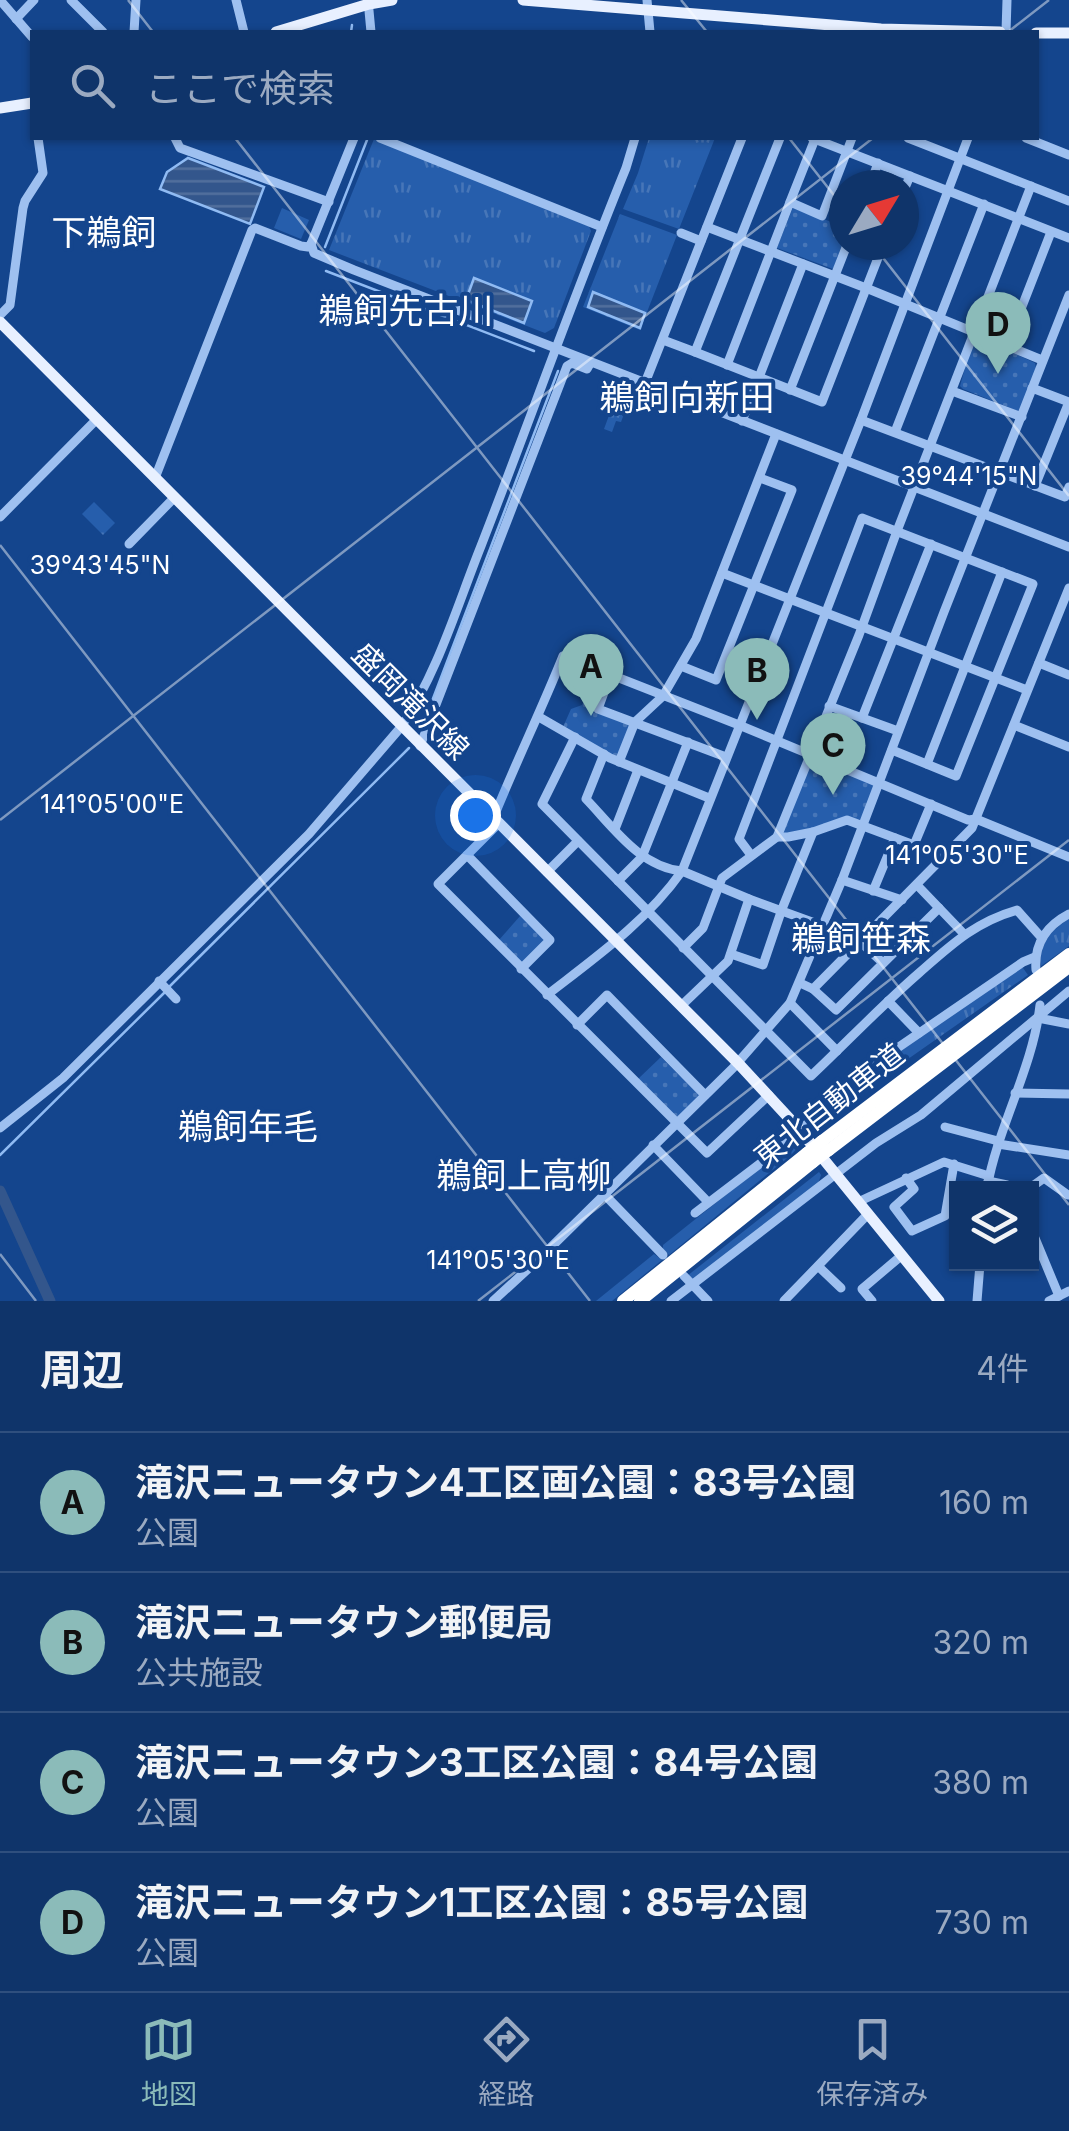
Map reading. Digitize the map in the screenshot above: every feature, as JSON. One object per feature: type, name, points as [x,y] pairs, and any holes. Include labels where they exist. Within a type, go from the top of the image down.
[{"type":"highway","name":"東北自動車道","points":[[640,1301],[826,1145],[1069,954]]},
{"type":"highway","name":"東北自動車道","points":[[826,1145],[1069,967]]},
{"type":"highway","name":"東北自動車道","points":[[623,1301],[810,1158]]},
{"type":"main road","points":[[282,30],[368,2],[392,0]]},
{"type":"main road","points":[[523,0],[647,5],[784,27],[883,30]]},
{"type":"main road","points":[[1039,33],[1069,33]]},
{"type":"main road","points":[[0,108],[30,107]]},
{"type":"main road","name":"盛岡滝沢線","points":[[0,318],[154,478],[769,1095],[939,1301]]},
{"type":"street","points":[[0,0],[30,35]]},
{"type":"street","points":[[16,19],[34,0]]},
{"type":"street","points":[[71,0],[101,30]]},
{"type":"street","points":[[131,30],[136,0]]},
{"type":"street","points":[[236,0],[244,30]]},
{"type":"street","points":[[694,15],[700,0]]},
{"type":"street","points":[[1003,30],[1007,0]]},
{"type":"street","points":[[368,2],[371,30]]},
{"type":"street","points":[[647,5],[650,30]]},
{"type":"street","points":[[0,318],[10,305],[25,201],[42,173],[38,140]]},
{"type":"street","points":[[353,140],[312,244],[314,253],[1069,547]]},
{"type":"street","points":[[385,140],[602,227]]},
{"type":"street","points":[[0,1128],[167,990],[309,834],[401,726],[422,694],[634,140]]},
{"type":"street","points":[[645,383],[741,140]]},
{"type":"street","points":[[695,352],[779,140]]},
{"type":"street","points":[[727,364],[812,140]]},
{"type":"street","points":[[818,140],[895,170]]},
{"type":"street","points":[[790,202],[822,216],[851,140]]},
{"type":"street","points":[[913,140],[1069,202]]},
{"type":"street","points":[[547,995],[648,912],[682,871],[967,140]]},
{"type":"street","points":[[1031,140],[1069,154]]},
{"type":"street","points":[[178,143],[329,202]]},
{"type":"street","points":[[875,170],[878,163]]},
{"type":"street","points":[[919,179],[1069,238]]},
{"type":"street","points":[[683,948],[703,928],[722,878],[777,837],[1031,186]]},
{"type":"street","points":[[895,432],[984,204]]},
{"type":"street","points":[[707,227],[1042,360]]},
{"type":"street","points":[[154,478],[252,230],[301,246],[312,244]]},
{"type":"street","points":[[1007,346],[1051,232]]},
{"type":"street","points":[[681,233],[701,241]]},
{"type":"street","points":[[790,390],[841,260]]},
{"type":"street","points":[[662,340],[822,402],[877,260]]},
{"type":"street","points":[[742,421],[803,264]]},
{"type":"street","points":[[493,1301],[738,1063],[790,1003],[842,880],[1069,295]]},
{"type":"street","points":[[1055,330],[1069,335]]},
{"type":"street","points":[[420,746],[567,366],[572,363],[587,370],[590,362]]},
{"type":"street","points":[[1032,388],[1069,402],[1035,486]]},
{"type":"street","points":[[952,391],[1022,416]]},
{"type":"street","points":[[0,517],[97,419]]},
{"type":"street","points":[[861,420],[1065,496],[1069,487]]},
{"type":"street","points":[[620,762],[635,722],[663,696],[696,639],[776,434]]},
{"type":"street","points":[[681,666],[716,680],[792,490],[760,478]]},
{"type":"street","points":[[130,544],[174,498]]},
{"type":"street","points":[[751,856],[738,839],[862,518],[1033,584],[956,776],[892,750]]},
{"type":"street","points":[[862,718],[931,544]]},
{"type":"street","points":[[926,764],[1002,572]]},
{"type":"street","points":[[722,574],[1027,690]]},
{"type":"street","points":[[814,988],[972,828],[1027,690],[1065,612],[1069,588]]},
{"type":"street","points":[[769,1095],[707,1153],[438,884],[495,821],[563,656],[1069,857]]},
{"type":"street","points":[[1039,663],[1069,675]]},
{"type":"street","points":[[610,676],[598,709],[726,757]]},
{"type":"street","points":[[829,706],[898,731]]},
{"type":"street","points":[[539,716],[620,762],[709,798]]},
{"type":"street","points":[[1014,725],[1069,747]]},
{"type":"street","points":[[574,737],[542,804],[811,1076],[964,934],[1017,910],[1042,937]]},
{"type":"street","points":[[618,882],[642,857],[688,742]]},
{"type":"street","points":[[604,754],[586,799],[642,857],[861,940],[884,963]]},
{"type":"street","points":[[615,829],[638,770]]},
{"type":"street","points":[[777,837],[814,832],[848,820],[914,845],[931,804]]},
{"type":"street","points":[[730,954],[763,965],[814,832]]},
{"type":"street","points":[[873,891],[895,838]]},
{"type":"street","points":[[547,872],[578,841]]},
{"type":"street","points":[[466,855],[550,940],[522,968]]},
{"type":"street","points":[[842,880],[902,900]]},
{"type":"street","points":[[917,884],[964,934]]},
{"type":"street","points":[[681,1006],[728,961],[749,899]]},
{"type":"street","points":[[800,984],[814,988],[836,1010],[939,908]]},
{"type":"street","points":[[1036,970],[1035,957],[1042,937],[1053,923],[1069,914]]},
{"type":"street","points":[[696,1213],[893,1050],[1035,957]]},
{"type":"street","points":[[671,1301],[876,1143],[921,1115],[1069,991]]},
{"type":"street","points":[[578,1025],[608,995],[706,1095]]},
{"type":"street","points":[[888,1001],[919,1033]]},
{"type":"street","points":[[790,1003],[837,1051]]},
{"type":"street","points":[[988,1181],[1036,1032],[1040,1005]]},
{"type":"street","points":[[1038,1018],[1069,1024]]},
{"type":"street","points":[[1015,1093],[1069,1094]]},
{"type":"street","points":[[945,1126],[998,1142],[1069,1155]]},
{"type":"street","points":[[653,1146],[708,1202]]},
{"type":"street","points":[[858,1202],[944,1162],[986,1181]]},
{"type":"street","points":[[906,1178],[914,1190],[894,1207],[912,1231],[945,1216],[954,1164]]},
{"type":"street","points":[[1039,1182],[1044,1178],[1068,1194]]},
{"type":"street","points":[[604,1194],[664,1255]]},
{"type":"street","points":[[784,1301],[868,1214]]},
{"type":"street","points":[[1039,1255],[1052,1300],[1069,1291]]},
{"type":"street","points":[[872,1301],[862,1289],[901,1256]]},
{"type":"street","points":[[819,1267],[841,1288]]},
{"type":"street","points":[[977,1301],[979,1271]]},
{"type":"street","points":[[684,1276],[708,1301]]},
{"type":"green space","points":[[374,140],[589,226],[591,231],[554,328],[545,333],[329,250]]},
{"type":"green space","points":[[648,140],[714,140],[679,229],[623,209]]},
{"type":"green space","points":[[793,207],[829,221],[829,260],[836,260],[833,269],[777,248]]},
{"type":"green space","points":[[282,208],[309,220],[301,239],[274,228]]},
{"type":"green space","points":[[620,214],[677,235],[640,330],[583,307]]},
{"type":"green space","points":[[977,336],[1035,363],[1018,411],[960,386]]},
{"type":"green space","points":[[621,383],[634,387],[621,422],[616,421],[612,432],[604,429]]},
{"type":"green space","points":[[94,502],[115,523],[103,535],[82,514]]},
{"type":"green space","points":[[598,673],[608,677],[597,710],[633,723],[619,761],[563,727],[571,709],[582,705]]},
{"type":"green space","points":[[813,758],[875,783],[861,820],[848,818],[781,834]]},
{"type":"green space","points":[[521,915],[545,939],[523,965],[499,940]]},
{"type":"green space","points":[[1069,919],[1069,946],[1041,966],[1048,938]]},
{"type":"green space","points":[[1019,968],[1028,975],[908,1059],[815,1133],[815,1122],[896,1054]]},
{"type":"green space","points":[[661,1057],[700,1096],[678,1119],[638,1079]]},
{"type":"green space","points":[[791,1143],[799,1146],[792,1154],[669,1255],[663,1249],[663,1245]]},
{"type":"green space","points":[[819,1172],[818,1184],[693,1280],[687,1276]]},
{"type":"green space","points":[[654,1254],[662,1260],[612,1301],[596,1301]]},
{"type":"shaded area","points":[[188,158],[264,187],[250,224],[160,189],[167,172]]},
{"type":"shaded area","points":[[474,278],[532,301],[524,323],[466,300]]},
{"type":"shaded area","points":[[593,292],[645,313],[640,328],[588,307]]},
{"type":"waterway","points":[[351,30],[352,25]]},
{"type":"waterway","points":[[325,247],[367,140]]},
{"type":"waterway","points":[[326,271],[534,351]]},
{"type":"waterway","points":[[421,730],[558,371]]},
{"type":"waterway","points":[[169,987],[409,748]]},
{"type":"waterway","points":[[0,1155],[164,993]]},
{"type":"waterway","points":[[0,1191],[50,1301]]},
{"type":"place","name":"滝沢ニュータウン1工区公園：85号公園","points":[[998,374]]},
{"type":"place","name":"滝沢ニュータウン4工区画公園：83号公園","points":[[591,716]]},
{"type":"place","name":"滝沢ニュータウン郵便局","points":[[757,720]]},
{"type":"place","name":"滝沢ニュータウン3工区公園：84号公園","points":[[833,795]]},
{"type":"district","name":"下鵜飼","points":[[104,232]]},
{"type":"district","name":"鵜飼先古川","points":[[406,310]]},
{"type":"district","name":"鵜飼向新田","points":[[687,397]]},
{"type":"district","name":"鵜飼笹森","points":[[861,938]]},
{"type":"district","name":"鵜飼年毛","points":[[248,1126]]},
{"type":"district","name":"鵜飼上高柳","points":[[524,1175]]}]
